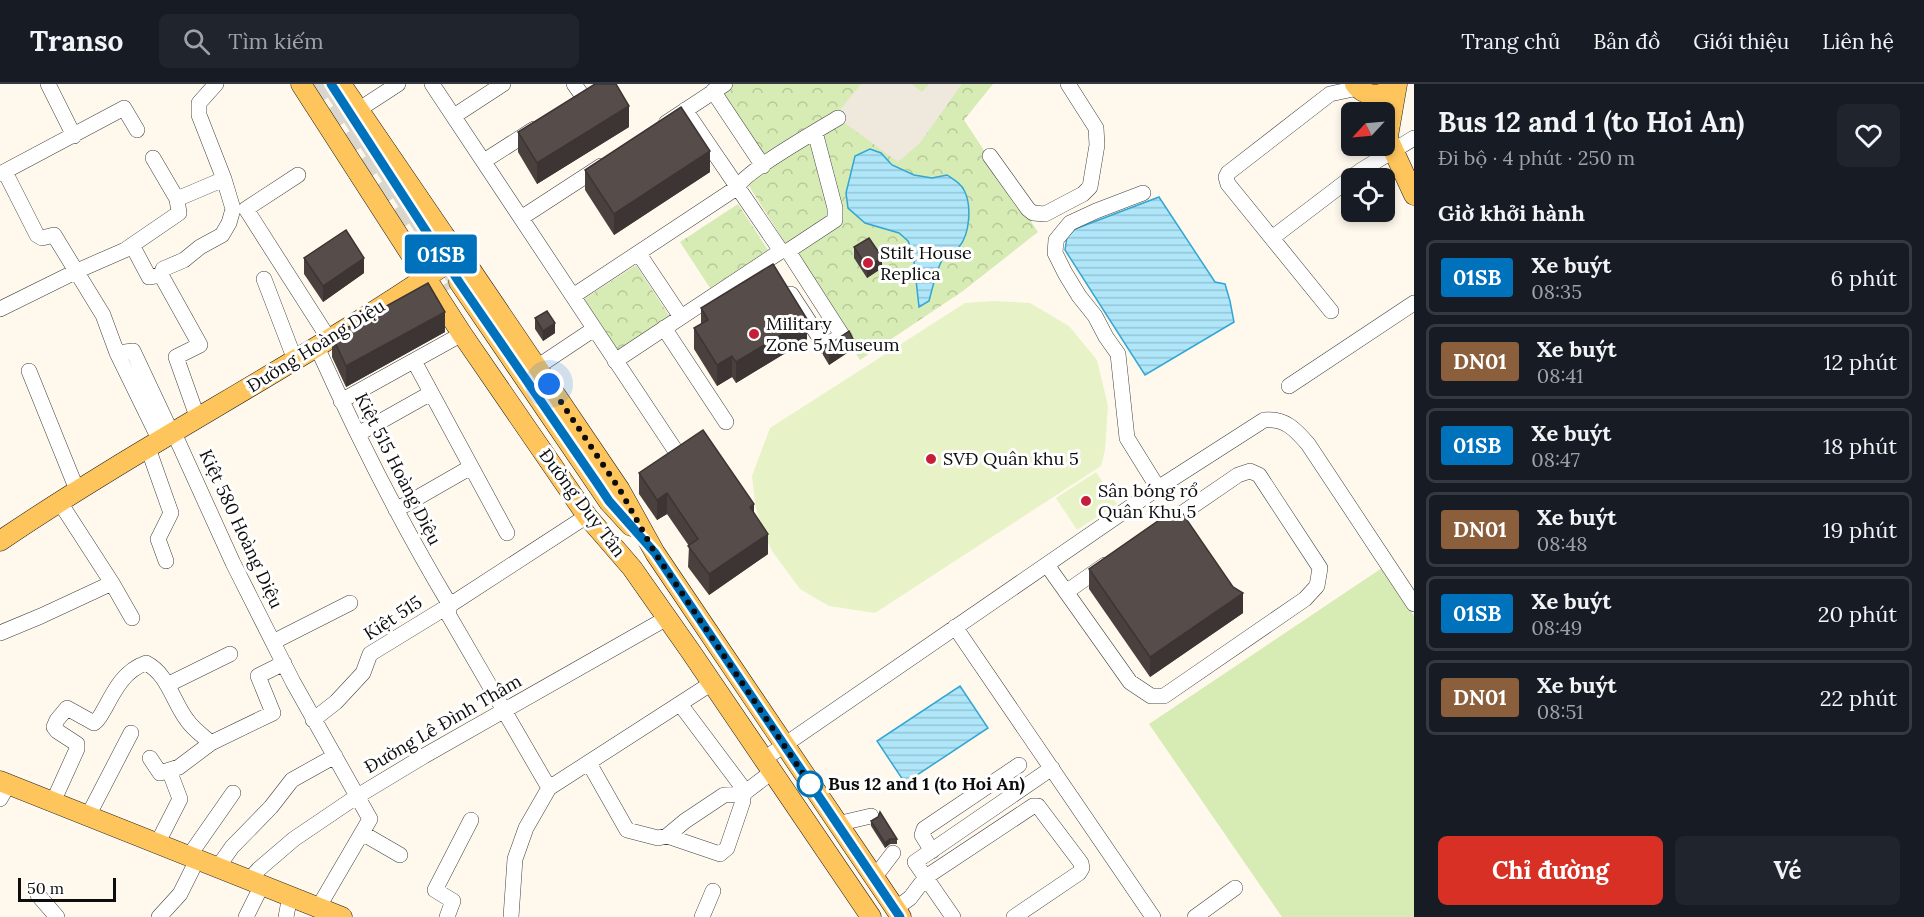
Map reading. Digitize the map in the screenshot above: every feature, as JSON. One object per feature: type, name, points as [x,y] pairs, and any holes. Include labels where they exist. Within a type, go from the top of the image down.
[{"type":"main road","name":"Đường Duy Tân","points":[[301,84],[462,334],[587,516],[632,568],[871,917]]},
{"type":"main road","points":[[1355,85],[1372,95],[1379,95],[1397,84]]},
{"type":"main road","points":[[1394,102],[1397,84]]},
{"type":"main road","points":[[1355,85],[1367,102]]},
{"type":"main road","points":[[348,86],[358,111],[471,270],[620,490],[655,553],[898,913]]},
{"type":"main road","points":[[1395,152],[1414,195]]},
{"type":"main road","name":"Đường Hoàng Diệu","points":[[0,541],[59,501],[323,343],[459,255]]},
{"type":"main road","points":[[632,568],[599,509],[453,286],[609,501],[655,553]]},
{"type":"main road","points":[[3,788],[53,802],[342,917]]},
{"type":"street","points":[[48,84],[74,136]]},
{"type":"street","points":[[198,419],[176,357],[200,345],[161,275],[163,269],[184,260],[200,247],[222,235],[233,209],[199,114],[199,103],[216,84]]},
{"type":"street","points":[[358,111],[398,84]]},
{"type":"street","points":[[432,84],[675,450]]},
{"type":"street","points":[[454,116],[503,84]]},
{"type":"street","points":[[574,84],[579,101],[598,89]]},
{"type":"street","points":[[990,156],[1034,213],[1045,214],[1087,191],[1092,182],[1097,133],[1094,123],[1068,84]]},
{"type":"street","points":[[1331,311],[1228,184],[1226,177],[1228,172],[1330,94],[1355,85]]},
{"type":"street","points":[[656,129],[719,88],[763,166]]},
{"type":"street","points":[[137,130],[124,108],[3,173],[37,235],[42,238],[54,235],[77,271],[103,315],[117,352],[133,351],[163,439],[171,513],[158,539],[166,561]]},
{"type":"street","points":[[686,110],[738,187],[778,262],[825,346],[842,335],[778,262]]},
{"type":"street","points":[[573,297],[738,187],[740,182],[763,166],[838,118]]},
{"type":"street","points":[[484,161],[544,123]]},
{"type":"street","points":[[615,360],[681,317],[778,262],[835,220],[835,208],[815,132]]},
{"type":"street","points":[[1395,138],[1414,138]]},
{"type":"street","points":[[521,218],[618,155]]},
{"type":"street","points":[[1272,238],[1360,171],[1373,156]]},
{"type":"street","points":[[0,309],[125,250],[179,213],[177,200],[153,158]]},
{"type":"street","name":"Kiệt 515 Hoàng Diệu","points":[[298,175],[246,209],[323,343],[341,401],[416,549],[450,606],[448,614],[549,788]]},
{"type":"street","points":[[177,200],[224,179]]},
{"type":"street","points":[[1143,193],[1096,211],[1070,224],[1056,240],[1055,253],[1075,289],[1118,354],[1127,438],[1158,488]]},
{"type":"street","points":[[132,244],[149,277],[161,275]]},
{"type":"street","points":[[639,254],[681,317]]},
{"type":"street","points":[[264,279],[295,360]]},
{"type":"street","points":[[1289,386],[1414,303]]},
{"type":"street","points":[[664,328],[726,422]]},
{"type":"street","points":[[537,367],[594,329]]},
{"type":"street","points":[[341,401],[462,334]]},
{"type":"street","points":[[414,361],[507,533]]},
{"type":"street","points":[[29,371],[77,490]]},
{"type":"street","points":[[358,434],[431,393]]},
{"type":"street","points":[[667,836],[720,854],[724,852],[744,793],[784,745],[1158,488],[1264,420],[1274,419],[1286,423],[1295,429],[1308,444],[1414,604]]},
{"type":"street","name":"Kiệt 580 Hoàng Diệu","points":[[163,439],[233,563],[313,720],[370,819],[362,833]]},
{"type":"street","points":[[396,510],[471,467]]},
{"type":"street","points":[[1047,565],[1130,682],[1151,696],[1164,696],[1305,598],[1317,586],[1320,568],[1259,475],[1250,471],[1238,475],[1184,519],[1152,534]]},
{"type":"street","points":[[59,501],[132,618]]},
{"type":"street","name":"Kiệt 515","points":[[313,720],[336,702],[363,673],[370,654],[450,606],[587,516]]},
{"type":"street","points":[[1066,592],[1113,559]]},
{"type":"street","points":[[0,633],[112,583]]},
{"type":"street","points":[[273,642],[350,603]]},
{"type":"street","name":"Đường Lê Đình Thâm","points":[[246,917],[259,869],[294,839],[424,756],[667,618]]},
{"type":"street","points":[[955,627],[1153,917]]},
{"type":"street","points":[[167,685],[230,654]]},
{"type":"street","points":[[53,802],[77,749],[77,744],[54,727],[57,720],[67,708],[94,723],[124,676],[137,666],[146,663],[152,666],[167,685],[187,720],[211,743]]},
{"type":"street","points":[[150,758],[160,773],[179,767],[211,743],[273,712],[258,676],[284,663]]},
{"type":"street","points":[[511,917],[513,871],[519,845],[549,788],[712,683]]},
{"type":"street","points":[[680,704],[744,793]]},
{"type":"street","points":[[88,816],[131,733]]},
{"type":"street","points":[[218,867],[232,847],[271,807],[292,780],[335,756]]},
{"type":"street","points":[[589,763],[627,830],[658,838],[667,836],[724,795],[744,793]]},
{"type":"street","points":[[932,851],[922,835],[924,830],[1019,765]]},
{"type":"street","points":[[953,917],[915,862],[1052,768]]},
{"type":"street","points":[[157,844],[180,799],[169,770]]},
{"type":"street","points":[[159,917],[180,894],[193,858],[233,793]]},
{"type":"street","points":[[898,913],[926,877],[1033,806],[1038,806],[1081,863],[1082,868],[1014,917]]},
{"type":"street","points":[[837,824],[871,816]]},
{"type":"street","points":[[447,917],[453,901],[435,890],[471,820]]},
{"type":"street","points":[[318,908],[362,833],[400,855]]},
{"type":"street","points":[[874,878],[893,853]]},
{"type":"street","points":[[1195,917],[1235,888]]},
{"type":"street","points":[[702,917],[713,891]]},
{"type":"street","points":[[38,895],[57,917]]},
{"type":"street","points":[[286,917],[290,896]]},
{"type":"green space","points":[[715,84],[993,84],[964,120],[1038,232],[963,291],[860,360],[747,183],[769,169]]},
{"type":"green space","points":[[738,204],[768,250],[710,288],[680,242]]},
{"type":"green space","points":[[636,265],[670,317],[618,351],[584,299]]},
{"type":"green space","name":"SVĐ Quân khu 5","points":[[993,301],[1030,303],[1069,326],[1097,360],[1108,406],[1105,450],[1101,466],[875,613],[829,606],[800,589],[772,551],[761,527],[755,503],[752,476],[770,428],[965,303]]},
{"type":"green space","name":"Sân bóng rổ Quân Khu 5","points":[[1096,472],[1117,504],[1077,530],[1056,498]]},
{"type":"green space","points":[[1382,568],[1414,616],[1414,917],[1282,917],[1149,724]]},
{"type":"shaded area","points":[[861,84],[912,84],[922,92],[929,84],[962,84],[920,143],[898,162],[835,116]]},
{"type":"water","points":[[870,149],[881,153],[892,165],[914,175],[932,178],[947,175],[961,185],[967,196],[969,219],[966,235],[957,249],[947,254],[942,260],[929,301],[919,307],[913,252],[908,241],[899,233],[865,223],[848,208],[846,193],[855,156]]},
{"type":"water","points":[[1159,197],[1215,282],[1225,284],[1234,322],[1145,375],[1065,250],[1067,237],[1075,229]]},
{"type":"water","points":[[960,686],[988,728],[905,783],[877,741]]},
{"type":"building","points":[[595,84],[616,84],[629,106],[537,163],[518,132]]},
{"type":"building","points":[[681,107],[710,151],[614,214],[585,170]]},
{"type":"building","points":[[346,230],[364,258],[323,286],[304,258]]},
{"type":"building","points":[[869,238],[882,257],[867,267],[854,247]]},
{"type":"building","name":"Military Zone 5 Museum","points":[[773,264],[807,319],[736,362],[732,356],[717,365],[694,328],[708,320],[701,308]]},
{"type":"building","points":[[428,283],[445,312],[346,366],[332,336]]},
{"type":"building","points":[[547,311],[555,323],[543,331],[535,318]]},
{"type":"building","points":[[849,331],[853,339],[829,354],[823,345],[830,344]]},
{"type":"building","points":[[703,430],[754,504],[750,507],[768,534],[709,574],[688,546],[698,539],[667,493],[657,500],[639,473]]},
{"type":"building","points":[[1178,507],[1233,587],[1243,593],[1150,657],[1089,569]]},
{"type":"building","points":[[880,812],[897,839],[890,839],[885,843],[871,821],[878,817]]},
{"type":"tunnel","points":[[312,84],[448,290]]},
{"type":"tunnel","points":[[331,84],[459,282]]},
{"type":"bus line","name":"01SB","points":[[331,84],[447,263],[609,501],[655,553],[900,917]]},
{"type":"place","name":"Stilt House Replica","points":[[868,263]]},
{"type":"place","name":"Military Zone 5 Museum","points":[[754,334]]},
{"type":"place","name":"SVĐ Quân khu 5","points":[[931,459]]},
{"type":"place","name":"Sân bóng rổ Quân Khu 5","points":[[1086,501]]},
{"type":"place","name":"Bus 12 and 1 (to Hoi An)","points":[[810,784]]},
{"type":"route","points":[[549,384],[620,490],[655,553],[812,787],[810,784]]}]
